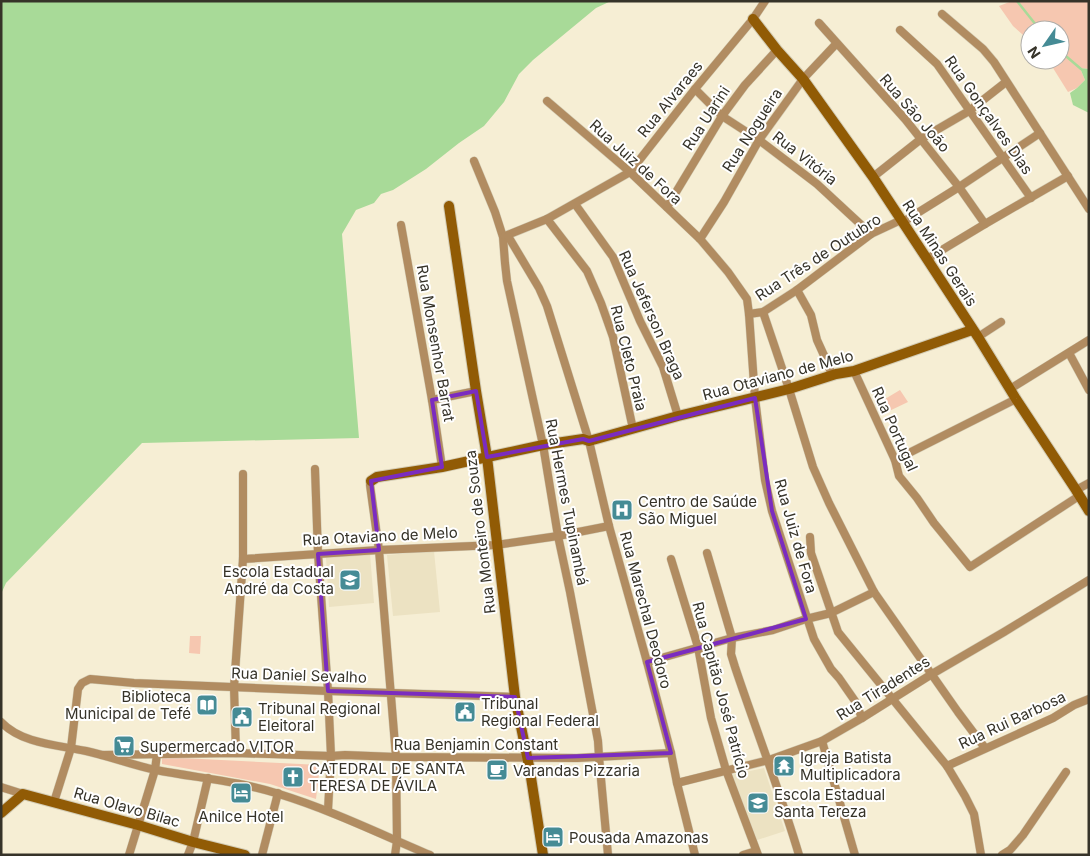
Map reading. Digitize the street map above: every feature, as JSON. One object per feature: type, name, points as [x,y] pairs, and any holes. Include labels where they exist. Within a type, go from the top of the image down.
[{"type":"street","name":"Rua Alvaraes","points":[[506,236],[547,220],[630,172],[766,1]]},
{"type":"street","points":[[942,14],[988,55],[1089,209]]},
{"type":"street","name":"Rua Minas Gerais","points":[[753,19],[803,79],[873,177],[1089,511]]},
{"type":"street","name":"Rua São João","points":[[818,24],[904,119],[960,187],[985,224]]},
{"type":"street","name":"Rua Gonçalves Dias","points":[[900,30],[937,64],[1031,198]]},
{"type":"street","name":"Rua Nogueira","points":[[700,238],[724,202],[759,140],[803,79],[836,44]]},
{"type":"street","name":"Rua Uarini","points":[[667,207],[722,116],[745,85],[777,50]]},
{"type":"street","points":[[873,177],[921,140],[969,111],[1006,82]]},
{"type":"street","name":"Rua Vitória","points":[[695,89],[722,116],[759,140],[817,184],[871,234]]},
{"type":"street","name":"Rua Juiz de Fora","points":[[547,102],[630,172],[700,238],[747,299],[754,398],[764,473],[772,511],[814,639],[832,670],[855,701],[862,718]]},
{"type":"street","name":"Rua Três de Outubro","points":[[749,314],[763,312],[797,290],[871,234],[902,221],[960,187],[1040,133]]},
{"type":"street","name":"Rua Hermes Tupinambá","points":[[474,161],[506,236],[505,263],[507,281],[543,445],[558,536],[598,741],[608,855]]},
{"type":"street","points":[[927,259],[1068,176]]},
{"type":"street","name":"Rua Jeferson Braga","points":[[575,204],[613,257],[640,321],[663,367],[678,416]]},
{"type":"street","name":"Rua Monteiro de Souza","points":[[448,206],[486,457],[515,697],[528,758],[543,855]]},
{"type":"street","name":"Rua Cleto Praia","points":[[547,220],[587,271],[601,303],[613,337],[633,429]]},
{"type":"street","name":"Rua Monsenhor Barrat","points":[[401,225],[442,467]]},
{"type":"street","name":"Rua Marechal Deodoro","points":[[506,236],[539,288],[547,306],[589,441],[608,526],[647,662],[695,855]]},
{"type":"street","points":[[797,290],[810,315],[817,340],[832,376]]},
{"type":"street","points":[[763,312],[813,467],[829,504],[874,592],[985,748]]},
{"type":"street","points":[[975,333],[1001,322]]},
{"type":"street","name":"Rua Otaviano de Melo","points":[[371,481],[377,477],[442,467],[543,445],[583,439],[589,441],[854,371],[975,333]]},
{"type":"street","points":[[1010,389],[1089,340]]},
{"type":"street","points":[[1068,353],[1089,390]]},
{"type":"street","name":"Rua Portugal","points":[[854,371],[895,460],[899,476],[970,567],[1078,493]]},
{"type":"street","points":[[432,400],[476,391]]},
{"type":"street","points":[[895,460],[1016,399]]},
{"type":"street","points":[[315,469],[318,554],[331,756],[328,810]]},
{"type":"street","points":[[236,753],[234,687],[243,559],[243,474]]},
{"type":"street","points":[[371,481],[370,485],[380,550],[396,757],[397,841],[395,855]]},
{"type":"street","points":[[1078,493],[1089,483]]},
{"type":"street","name":"Rua Otaviano de Melo","points":[[243,559],[496,545],[608,526]]},
{"type":"street","points":[[810,537],[811,553],[838,632],[947,766],[974,814],[981,855]]},
{"type":"street","points":[[707,553],[732,638],[731,654],[799,855]]},
{"type":"street","name":"Rua Capitão José Patrício","points":[[670,559],[698,647],[711,718],[726,770],[757,853]]},
{"type":"street","name":"Rua Tiradentes","points":[[676,783],[768,760],[822,741],[1089,580]]},
{"type":"street","points":[[647,662],[732,638],[773,630],[831,613],[874,592]]},
{"type":"street","name":"Rua Daniel Sevalho","points":[[71,748],[78,689],[82,683],[90,679],[134,683],[515,697]]},
{"type":"street","name":"Rua Rui Barbosa","points":[[947,766],[1053,718],[1074,705],[1089,700]]},
{"type":"street","points":[[1,722],[8,729],[31,740],[102,754],[155,770],[208,778],[278,793],[328,810],[430,855]]},
{"type":"street","points":[[822,741],[854,855]]},
{"type":"street","points":[[54,802],[71,748]]},
{"type":"street","name":"Rua Benjamin Constant","points":[[102,754],[236,753],[396,757],[577,758],[671,754]]},
{"type":"street","points":[[130,855],[155,770],[157,754]]},
{"type":"street","points":[[1002,855],[1010,850],[1023,835],[1066,772]]},
{"type":"street","points":[[188,855],[193,842],[208,778]]},
{"type":"street","name":"Rua Olavo Bilac","points":[[1,787],[245,855]]},
{"type":"street","points":[[262,855],[278,793]]},
{"type":"street","points":[[1,813],[23,794]]},
{"type":"street","points":[[742,855],[757,853]]},
{"type":"highlighted area","points":[[476,391],[487,457],[583,439],[589,441],[755,398],[772,511],[806,619],[647,662],[671,753],[528,758],[515,697],[328,691],[318,554],[379,550],[371,481],[442,467],[432,400]]},
{"type":"shaded area","points":[[1,1],[611,1],[596,8],[533,60],[519,74],[504,102],[484,126],[426,169],[393,190],[381,194],[374,203],[356,210],[342,234],[359,438],[142,443],[6,583],[1,594]]},
{"type":"shaded area","points":[[1012,1],[1089,1],[1089,69],[1080,68],[1085,80],[1077,88],[1068,92],[1054,70],[1070,70],[1070,20],[1020,20],[1020,32],[1013,26],[999,6]]},
{"type":"shaded area","points":[[1080,68],[1089,69],[1089,113],[1073,105],[1070,93],[1085,80]]},
{"type":"shaded area","points":[[900,390],[908,402],[885,413],[880,402]]},
{"type":"shaded area","points":[[434,551],[440,612],[393,616],[387,555]]},
{"type":"shaded area","name":"Escola Estadual André da Costa","points":[[370,554],[374,603],[329,607],[326,558]]},
{"type":"shaded area","points":[[190,636],[201,636],[200,654],[189,653]]},
{"type":"shaded area","points":[[162,757],[320,765],[316,799],[270,784],[162,764]]},
{"type":"shaded area","name":"Escola Estadual Santa Tereza","points":[[764,768],[785,831],[754,841],[731,775]]},
{"type":"waterway","points":[[1017,1],[1032,20]]},
{"type":"waterway","points":[[1070,60],[1081,69]]},
{"type":"place","name":"Centro de Saúde São Miguel","points":[[622,510]]},
{"type":"place","name":"Escola Estadual André da Costa","points":[[350,580]]},
{"type":"place","name":"Biblioteca Municipal de Tefé","points":[[207,705]]},
{"type":"place","name":"Tribunal Regional Federal","points":[[465,712]]},
{"type":"place","name":"Tribunal Regional Eleitoral","points":[[242,717]]},
{"type":"place","name":"Supermercado VITOR","points":[[124,746]]},
{"type":"place","name":"Igreja Batista Multiplicadora","points":[[784,766]]},
{"type":"place","name":"Varandas Pizzaria","points":[[497,770]]},
{"type":"place","name":"CATEDRAL DE SANTA TERESA DE ÁVILA","points":[[293,777]]},
{"type":"place","name":"Anilce Hotel","points":[[241,793]]},
{"type":"place","name":"Escola Estadual Santa Tereza","points":[[758,803]]},
{"type":"place","name":"Pousada Amazonas","points":[[553,837]]}]
